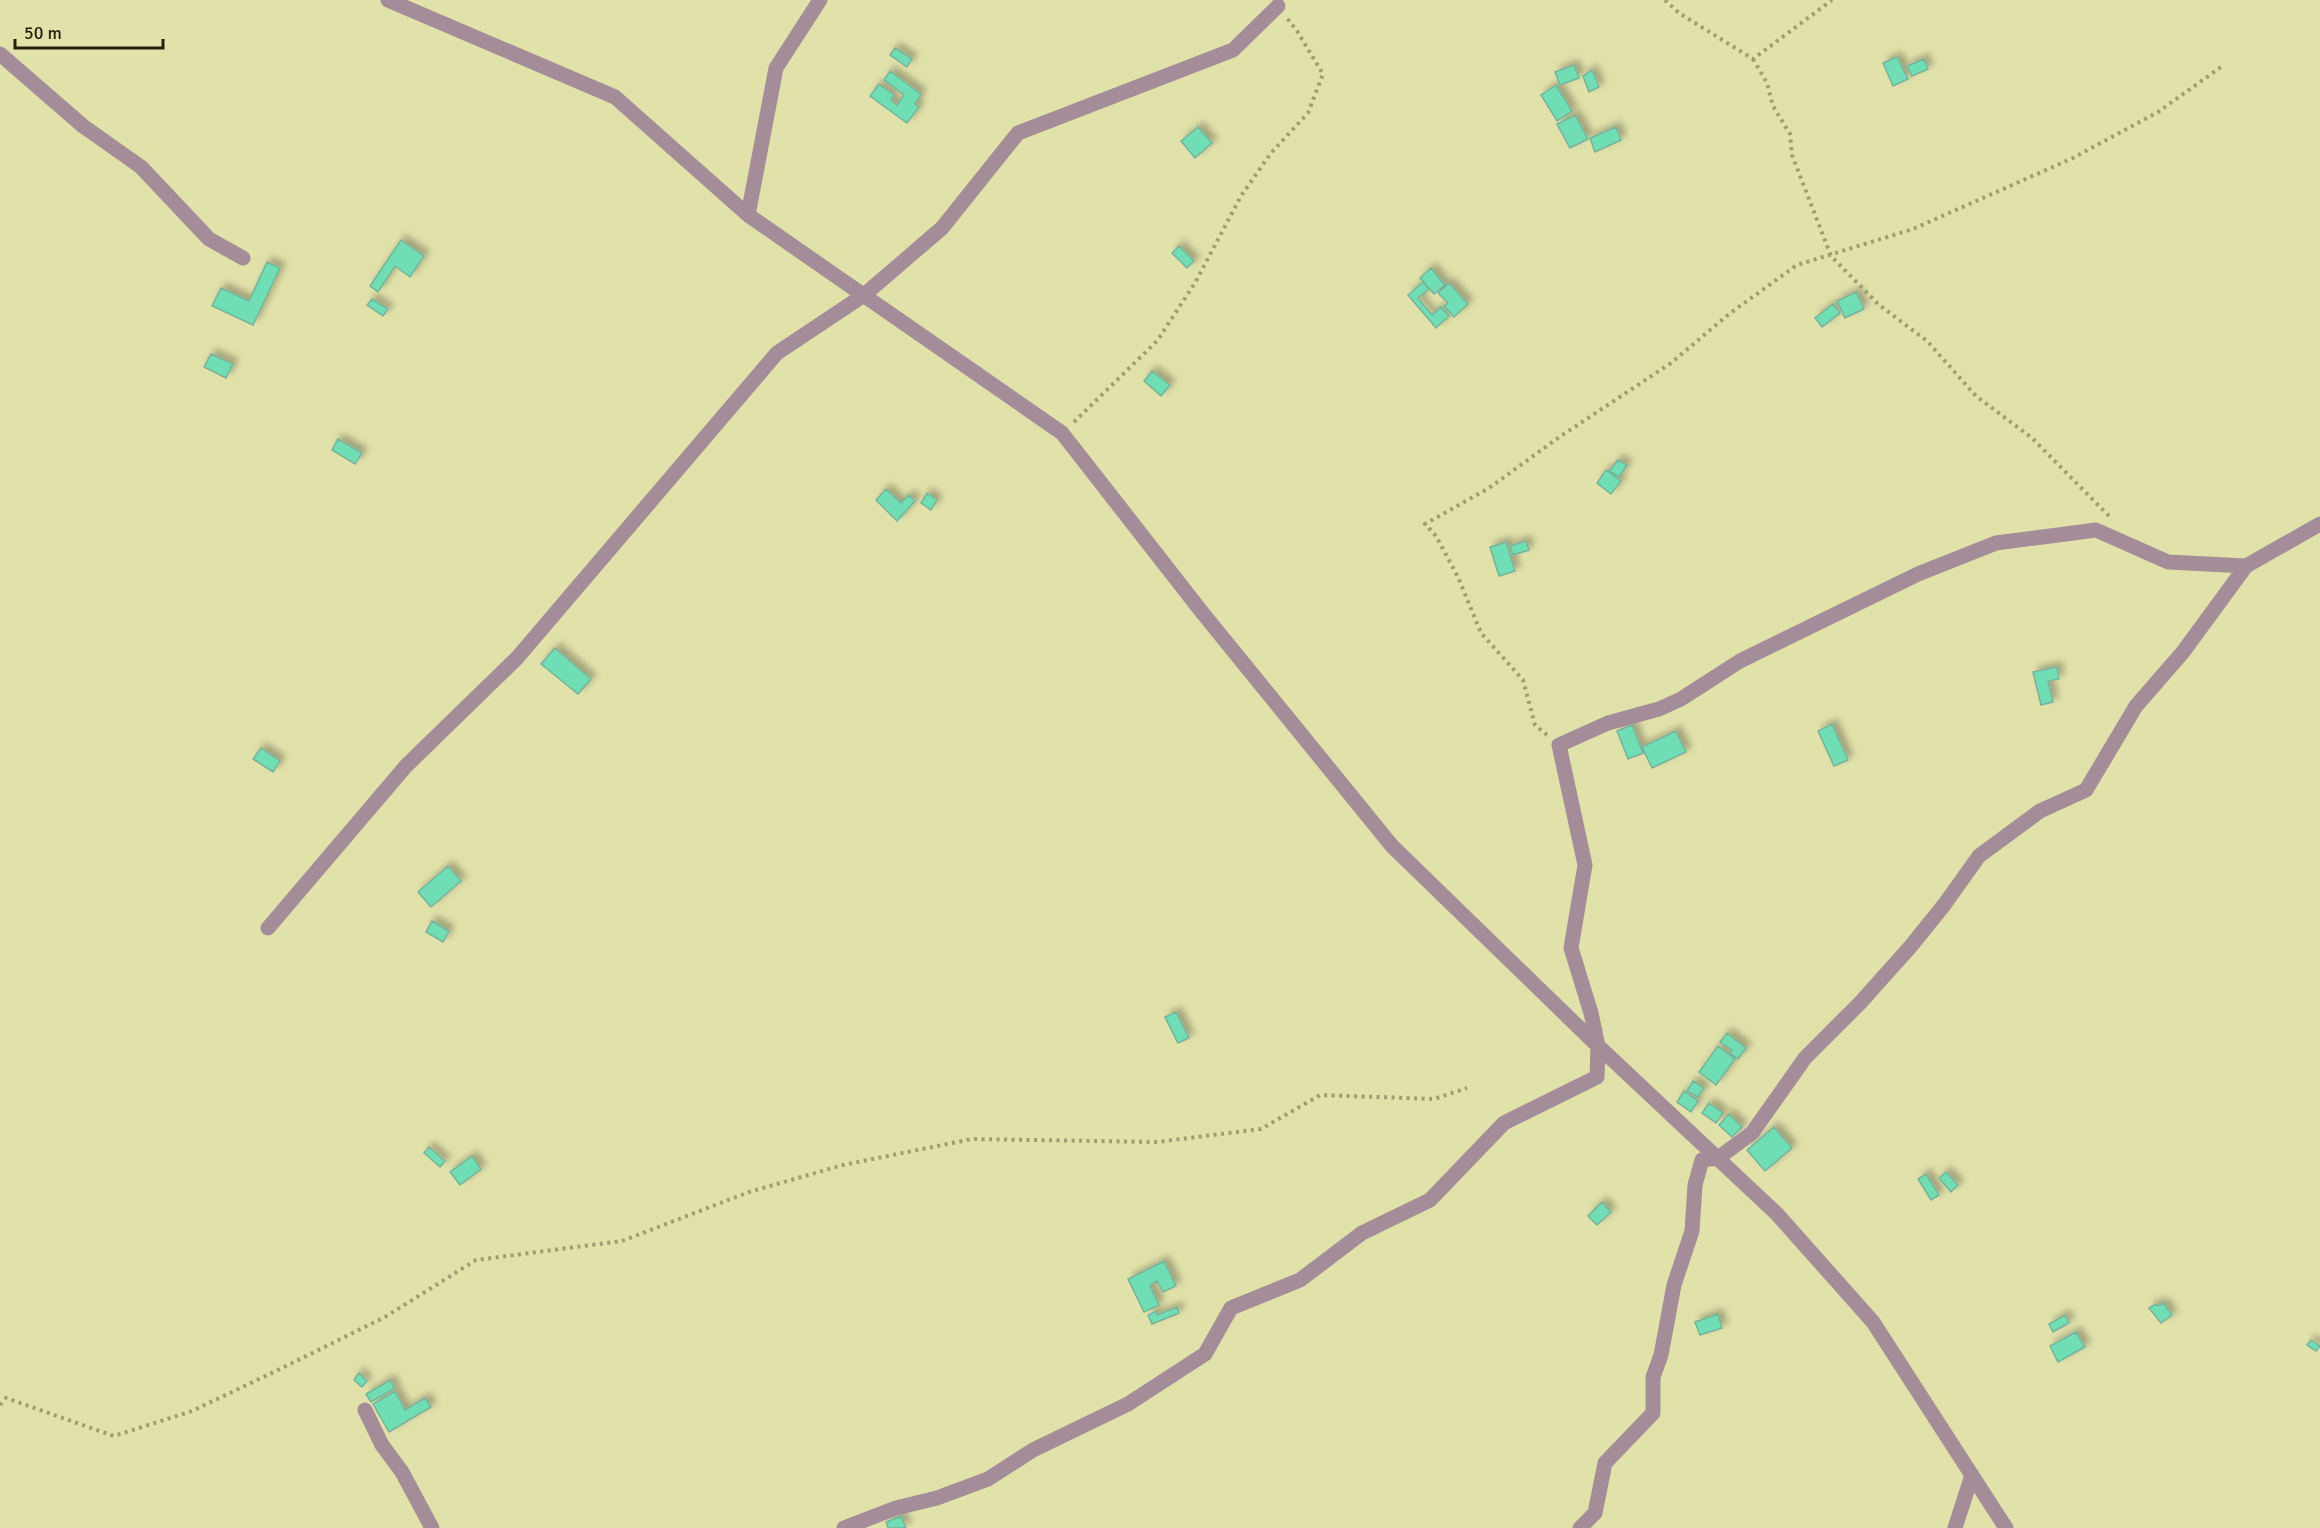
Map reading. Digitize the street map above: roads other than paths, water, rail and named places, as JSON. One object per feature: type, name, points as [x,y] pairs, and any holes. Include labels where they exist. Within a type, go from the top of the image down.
[{"type":"street","points":[[388,0],[615,97],[748,215],[1062,433],[1201,611],[1392,846],[1598,1046],[1777,1214],[1873,1322],[2006,1528]]},
{"type":"street","points":[[748,215],[776,68],[820,0]]},
{"type":"street","points":[[268,928],[406,766],[517,658],[777,353],[864,295],[942,228],[1018,133],[1233,50],[1278,6]]},
{"type":"street","points":[[0,54],[83,126],[141,167],[208,239],[243,258]]},
{"type":"street","points":[[1580,1528],[1595,1513],[1605,1463],[1653,1413],[1653,1377],[1661,1355],[1674,1285],[1692,1232],[1695,1185],[1702,1160],[1718,1158],[1752,1133],[1805,1058],[1860,1003],[1911,946],[1979,856],[2040,811],[2086,790],[2136,705],[2183,652],[2246,566],[2320,524]]},
{"type":"street","points":[[844,1528],[896,1508],[937,1498],[988,1479],[1033,1450],[1128,1404],[1204,1354],[1231,1308],[1300,1280],[1362,1233],[1430,1200],[1504,1123],[1597,1077],[1598,1046],[1591,1013],[1571,948],[1585,865],[1559,745],[1608,723],[1659,709],[1681,699],[1740,661],[1918,574],[1996,543],[2096,530],[2168,562],[2246,566]]},
{"type":"street","points":[[365,1410],[381,1445],[402,1472],[432,1528]]},
{"type":"street","points":[[1955,1528],[1972,1475]]}]
